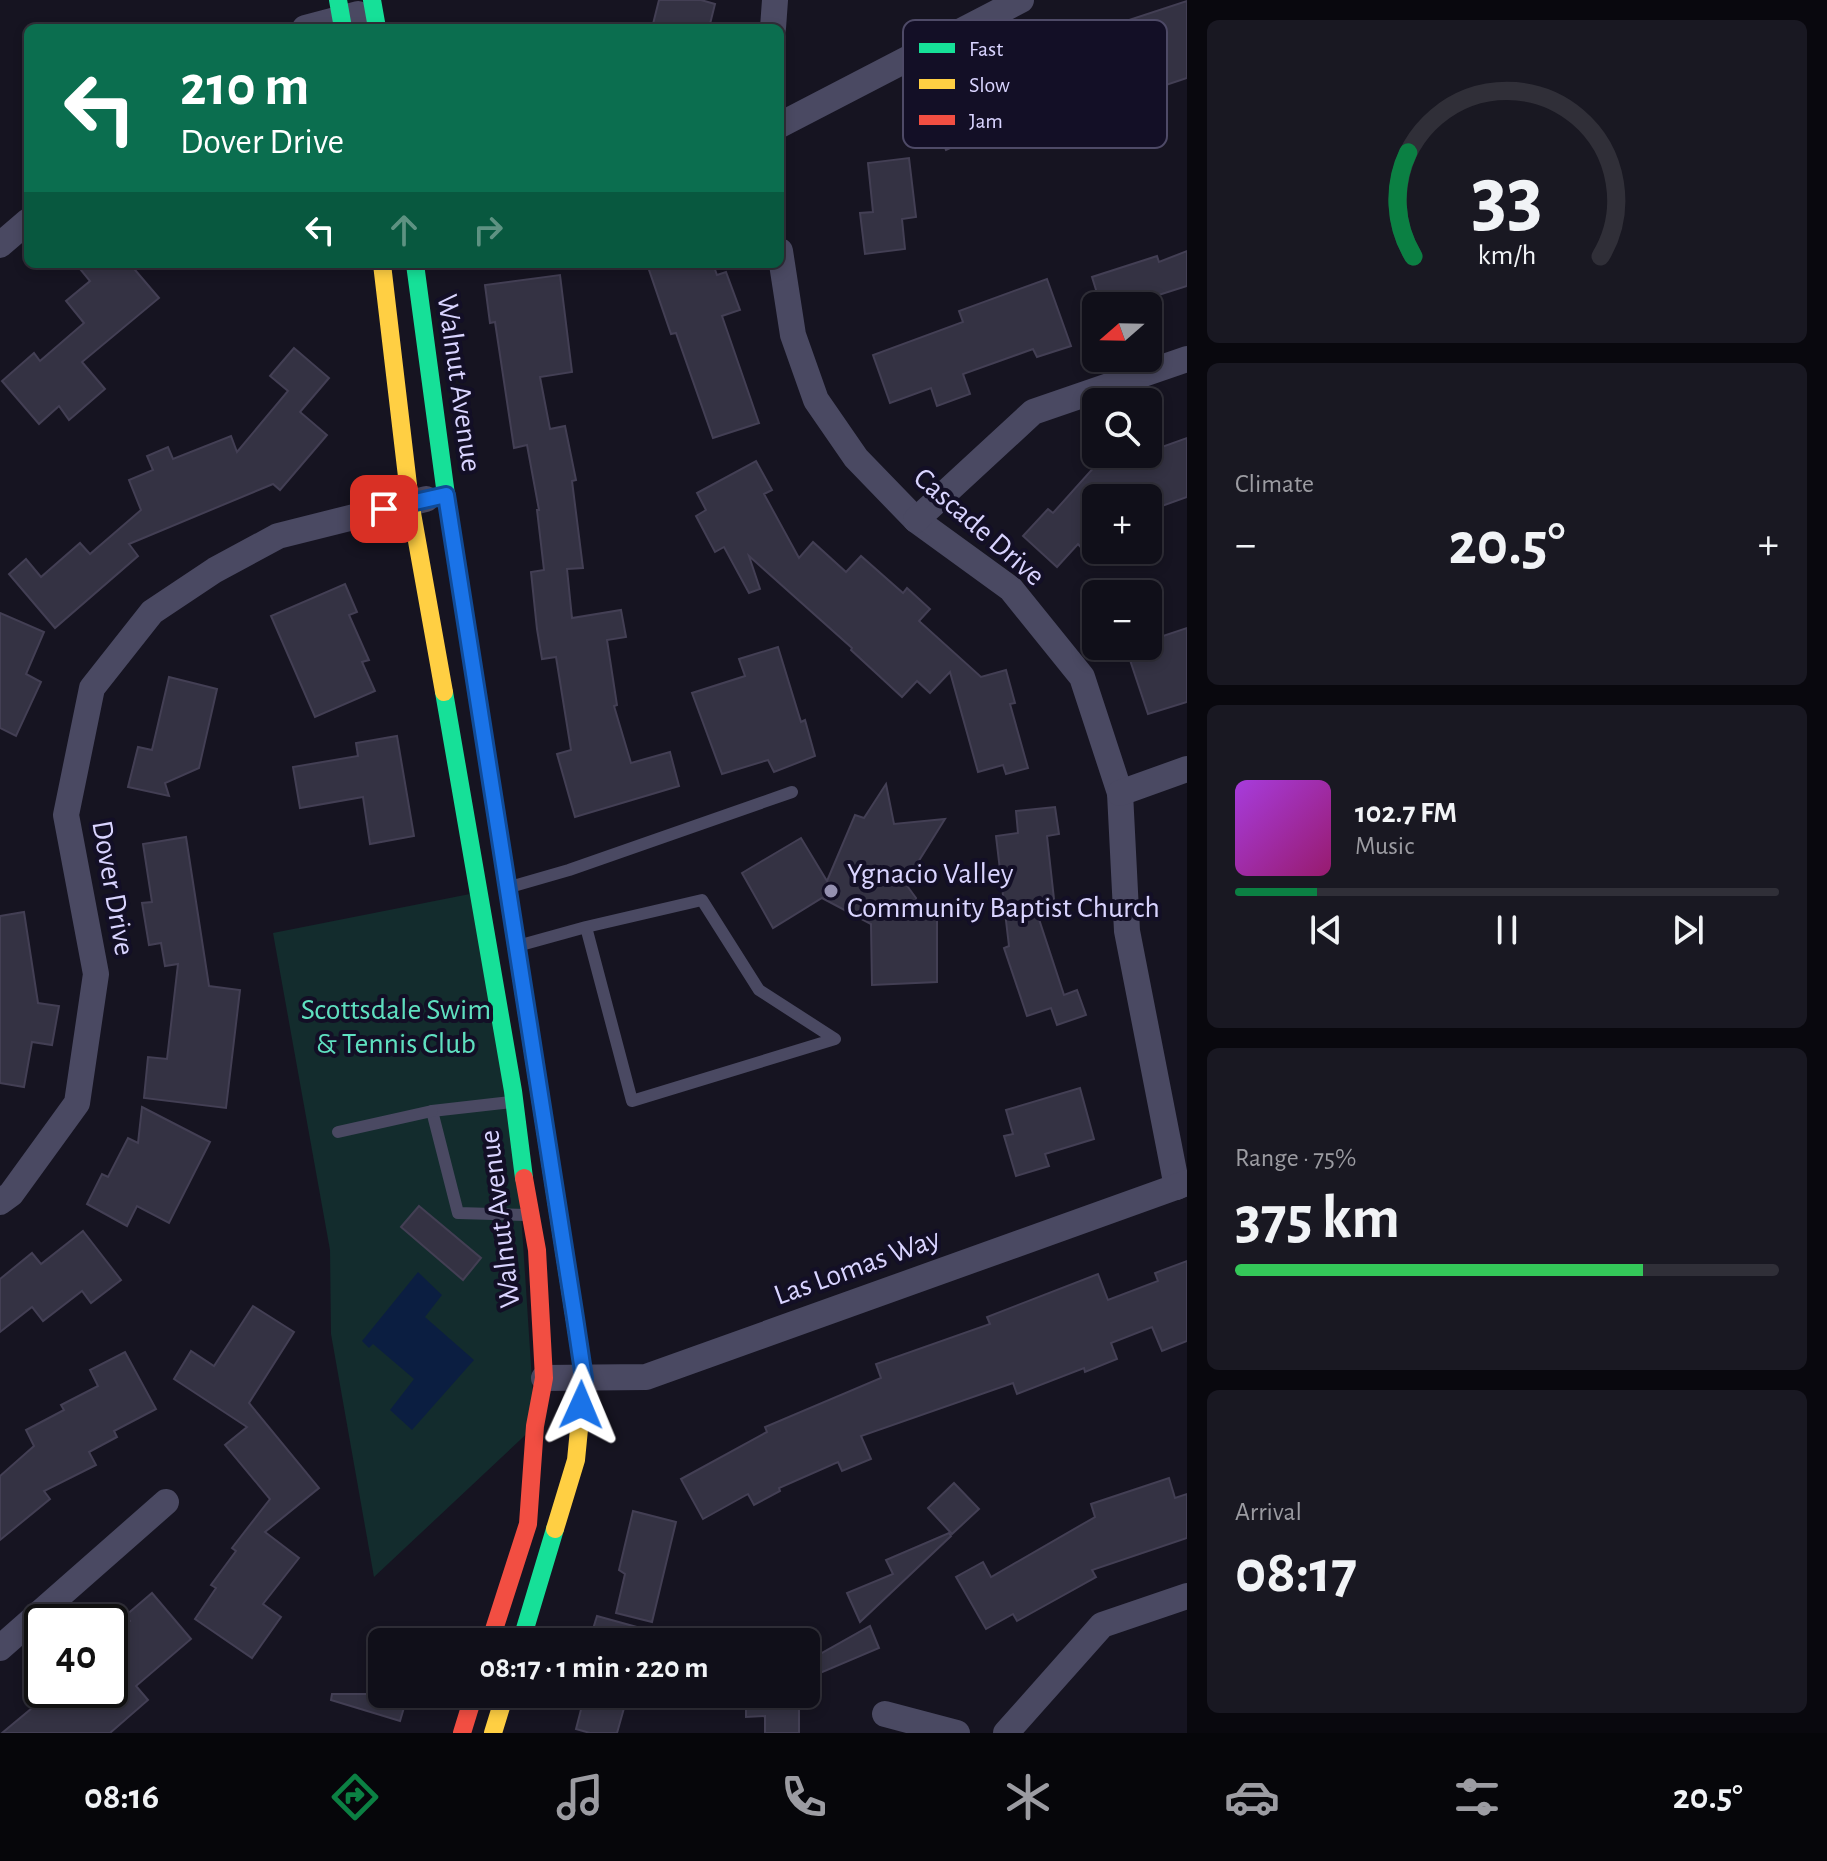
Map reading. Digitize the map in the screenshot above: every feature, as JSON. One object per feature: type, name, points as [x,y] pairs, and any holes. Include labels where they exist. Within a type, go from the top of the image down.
[{"type":"street","points":[[773,24],[775,0]]},
{"type":"street","points":[[982,20],[1021,0]]},
{"type":"street","points":[[316,24],[340,15],[374,13]]},
{"type":"street","points":[[784,123],[903,61]]},
{"type":"street","points":[[0,245],[24,224]]},
{"type":"street","name":"Walnut Avenue","points":[[382,268],[410,502],[480,892],[537,1250],[544,1378],[535,1426],[528,1524],[495,1628]]},
{"type":"street","name":"Walnut Avenue","points":[[416,268],[446,495],[584,1378],[576,1460],[525,1628]]},
{"type":"street","name":"Cascade Drive","points":[[783,268],[793,335],[816,400],[856,458],[916,520],[1011,589],[1082,677],[1120,793],[1127,931],[1182,1185]]},
{"type":"street","points":[[916,520],[1033,412],[1187,359]]},
{"type":"street","name":"Dover Drive","points":[[0,1202],[11,1194],[77,1103],[96,974],[66,815],[92,688],[152,612],[215,570],[278,536],[446,495]]},
{"type":"street","points":[[1120,793],[1187,769]]},
{"type":"street","name":"Las Lomas Way","points":[[544,1378],[646,1377],[1182,1185]]},
{"type":"street","points":[[0,1648],[166,1502]]},
{"type":"street","points":[[1006,1733],[1102,1625],[1187,1596]]},
{"type":"street","points":[[462,1733],[470,1708]]},
{"type":"street","points":[[493,1733],[501,1708]]},
{"type":"street","points":[[885,1714],[957,1733]]},
{"type":"lane","points":[[507,887],[569,870],[792,792]]},
{"type":"lane","points":[[517,946],[586,927],[702,900],[759,990],[835,1039],[632,1101],[586,927]]},
{"type":"lane","points":[[338,1132],[432,1111],[514,1101]]},
{"type":"lane","points":[[432,1111],[458,1213],[529,1215]]},
{"type":"green space","name":"Scottsdale Swim & Tennis Club","points":[[480,892],[513,1091],[535,1426],[374,1577],[331,1334],[330,1250],[273,933]]},
{"type":"water","points":[[418,1272],[442,1295],[425,1317],[474,1360],[412,1430],[390,1410],[414,1379],[373,1344],[369,1348],[362,1341]]},
{"type":"building","points":[[659,0],[701,0],[715,4],[710,24],[653,24]]},
{"type":"building","points":[[1187,1],[1187,78],[1167,85],[1167,20],[1129,20]]},
{"type":"building","points":[[909,158],[916,217],[902,219],[905,249],[865,254],[860,213],[873,212],[868,163]]},
{"type":"building","points":[[1187,251],[1187,286],[1162,294],[1097,292],[1092,277],[1157,256],[1159,262]]},
{"type":"building","points":[[79,268],[133,268],[159,298],[82,362],[105,389],[69,420],[59,406],[39,424],[2,381],[34,353],[40,361],[84,323],[66,301],[90,281]]},
{"type":"building","points":[[648,268],[714,268],[717,275],[726,272],[740,310],[722,316],[759,423],[713,438],[676,333],[671,334]]},
{"type":"building","points":[[560,275],[572,372],[540,377],[550,429],[565,426],[576,480],[572,481],[583,568],[567,569],[572,618],[621,610],[626,637],[607,640],[617,705],[614,706],[631,763],[670,752],[679,786],[575,817],[557,754],[571,750],[556,657],[542,659],[537,629],[531,572],[544,570],[539,510],[527,445],[514,448],[495,322],[490,323],[485,285]]},
{"type":"building","points":[[1047,279],[1071,346],[1037,357],[1033,349],[963,374],[970,394],[937,406],[931,388],[890,403],[873,355],[963,322],[959,311]]},
{"type":"building","points":[[294,348],[329,378],[300,412],[327,435],[280,490],[273,484],[129,544],[138,556],[55,628],[9,574],[26,559],[41,577],[80,543],[90,554],[141,510],[129,480],[153,470],[147,456],[168,447],[173,459],[231,436],[237,452],[288,391],[270,376]]},
{"type":"building","points":[[1187,438],[1187,497],[1162,506],[1162,484],[1082,484],[1082,549],[1078,544],[1057,567],[1023,536],[1048,509],[1053,513],[1093,468],[1162,468],[1162,447]]},
{"type":"building","points":[[756,461],[772,490],[764,494],[799,558],[813,542],[846,572],[861,556],[903,593],[907,588],[930,609],[919,621],[981,677],[1006,670],[1015,703],[1010,704],[1028,768],[1006,774],[1003,765],[978,772],[950,672],[930,693],[917,681],[902,697],[749,556],[760,589],[749,593],[724,547],[715,552],[696,516],[706,510],[697,493]]},
{"type":"building","points":[[345,584],[357,612],[349,615],[369,660],[362,662],[375,691],[315,717],[271,616]]},
{"type":"building","points":[[0,613],[44,632],[26,674],[41,682],[16,736],[0,728]]},
{"type":"building","points":[[1187,628],[1187,702],[1148,714],[1130,660],[1162,660],[1162,636]]},
{"type":"building","points":[[778,647],[815,756],[774,772],[768,760],[722,774],[692,693],[745,676],[739,659]]},
{"type":"building","points":[[169,677],[217,689],[199,768],[165,783],[169,796],[128,787],[138,747],[152,750]]},
{"type":"building","points":[[397,736],[414,836],[370,844],[363,797],[300,808],[293,767],[358,756],[356,743]]},
{"type":"building","name":"Ygnacio Valley Community Baptist Church","points":[[886,784],[894,824],[945,819],[905,883],[916,898],[914,919],[937,917],[937,982],[872,985],[871,924],[822,898],[773,928],[742,873],[801,838],[827,881],[855,815],[864,818]]},
{"type":"building","points":[[1055,807],[1059,834],[1047,836],[1055,908],[1036,910],[1064,995],[1077,990],[1086,1015],[1057,1025],[1051,1008],[1027,1016],[1004,948],[1009,946],[996,836],[1018,833],[1016,811]]},
{"type":"building","points":[[186,837],[209,986],[240,990],[226,1108],[144,1098],[148,1057],[167,1059],[178,964],[165,966],[161,943],[149,945],[142,903],[152,902],[143,844]]},
{"type":"building","points":[[24,912],[38,1003],[59,1006],[52,1045],[32,1042],[24,1087],[0,1083],[0,916]]},
{"type":"building","points":[[1080,1088],[1094,1139],[1045,1154],[1049,1166],[1016,1176],[1004,1136],[1013,1134],[1006,1110]]},
{"type":"building","points":[[142,1107],[210,1142],[169,1223],[137,1206],[127,1226],[87,1204],[102,1174],[108,1177],[128,1138],[138,1143]]},
{"type":"building","points":[[419,1206],[481,1258],[463,1280],[401,1227]]},
{"type":"building","points":[[83,1231],[121,1280],[91,1303],[82,1291],[43,1321],[32,1307],[0,1332],[0,1279],[32,1253],[41,1264]]},
{"type":"building","points":[[1187,1261],[1187,1341],[1162,1351],[1152,1327],[1111,1343],[1117,1359],[1085,1372],[1084,1368],[1017,1394],[1013,1383],[861,1436],[871,1459],[842,1471],[838,1462],[779,1488],[780,1491],[754,1505],[748,1494],[703,1519],[681,1479],[767,1432],[765,1427],[881,1378],[876,1364],[990,1324],[987,1317],[1098,1274],[1108,1300],[1158,1281],[1155,1273]]},
{"type":"building","points":[[253,1306],[294,1332],[249,1403],[319,1488],[265,1532],[299,1558],[263,1604],[281,1617],[252,1658],[195,1619],[216,1588],[211,1585],[236,1551],[232,1548],[270,1499],[225,1445],[247,1427],[174,1379],[191,1351],[214,1366]]},
{"type":"building","points":[[125,1352],[156,1409],[114,1431],[117,1437],[89,1452],[96,1465],[44,1491],[50,1499],[0,1540],[0,1476],[34,1446],[26,1430],[64,1410],[61,1405],[98,1386],[90,1370]]},
{"type":"building","points":[[1169,1478],[1175,1498],[1187,1494],[1187,1538],[1092,1570],[1096,1577],[1017,1621],[1013,1614],[986,1629],[956,1577],[983,1562],[991,1577],[1095,1517],[1091,1504]]},
{"type":"building","points":[[954,1483],[979,1509],[952,1534],[928,1508]]},
{"type":"building","points":[[633,1511],[676,1522],[652,1622],[616,1613],[625,1574],[619,1570]]},
{"type":"building","points":[[949,1533],[951,1536],[860,1622],[847,1593],[893,1574],[886,1560]]},
{"type":"building","points":[[152,1593],[191,1639],[136,1686],[148,1700],[110,1733],[2,1733],[32,1708],[128,1708],[128,1613]]},
{"type":"building","points":[[597,1616],[641,1628],[593,1628]]},
{"type":"building","points":[[870,1626],[879,1648],[820,1673],[820,1654]]},
{"type":"building","points":[[332,1694],[368,1694],[368,1708],[404,1708],[400,1721],[331,1700]]},
{"type":"building","points":[[581,1708],[624,1708],[617,1733],[590,1733],[576,1729]]},
{"type":"building","points":[[746,1708],[799,1708],[799,1733],[765,1733],[765,1716],[746,1717]]},
{"type":"traffic: fast","points":[[338,0],[342,24]]},
{"type":"traffic: fast","points":[[372,0],[376,24]]},
{"type":"traffic: fast","points":[[416,268],[446,495],[518,956]]},
{"type":"traffic: fast","points":[[444,692],[513,1091],[524,1178]]},
{"type":"traffic: fast","points":[[525,1628],[555,1529]]},
{"type":"traffic: slow","points":[[382,268],[410,502],[444,692]]},
{"type":"traffic: slow","points":[[518,956],[584,1378],[576,1460],[555,1529]]},
{"type":"traffic: slow","points":[[493,1733],[501,1708]]},
{"type":"traffic: jam","points":[[495,1628],[528,1524],[535,1426],[544,1378],[537,1250],[524,1178]]},
{"type":"traffic: jam","points":[[462,1733],[470,1708]]},
{"type":"place","name":"Ygnacio Valley Community Baptist Church","points":[[831,891]]},
{"type":"route","points":[[384,509],[446,495],[584,1378],[581,1405]]}]
